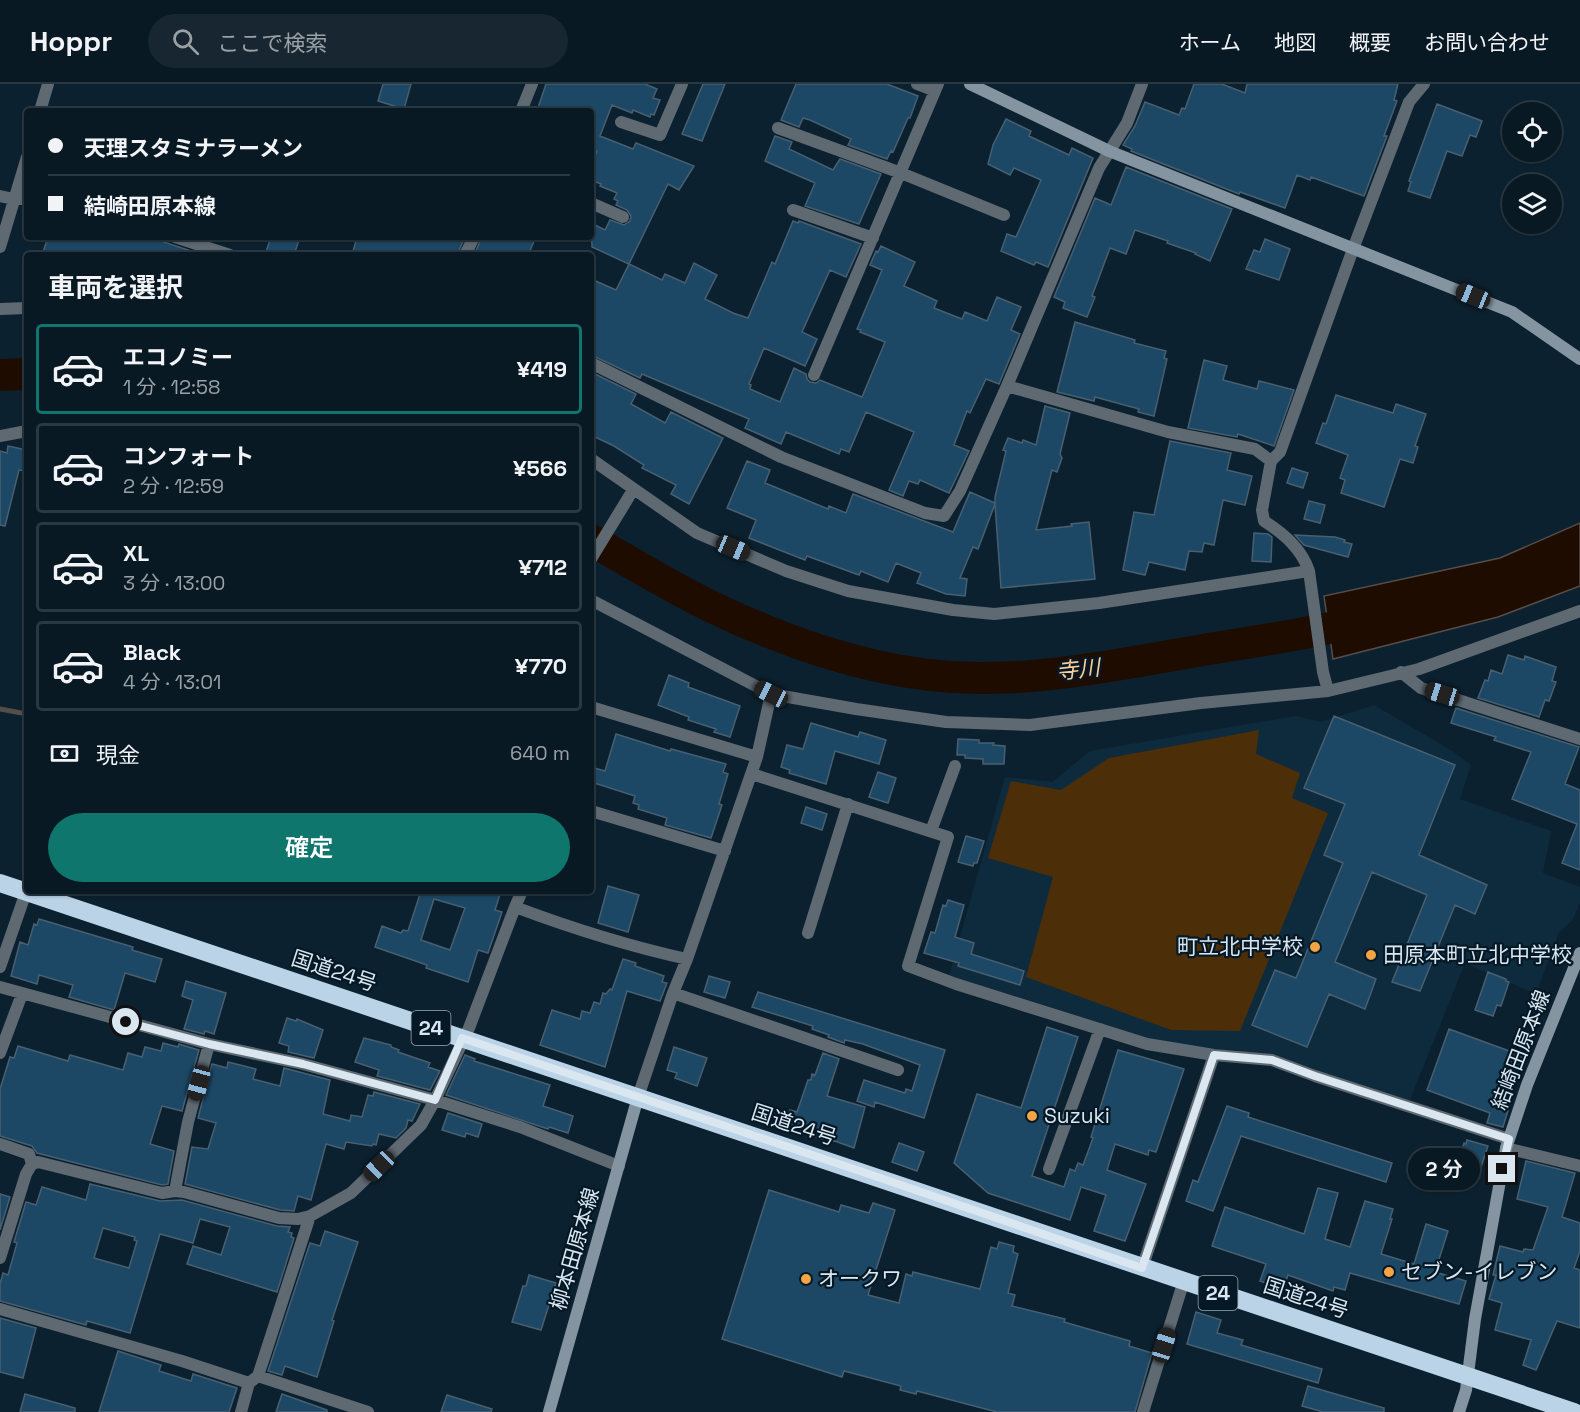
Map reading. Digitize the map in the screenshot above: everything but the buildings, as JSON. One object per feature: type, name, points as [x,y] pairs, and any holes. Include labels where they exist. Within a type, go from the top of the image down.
[{"type":"highway","name":"国道24号","points":[[0,883],[24,891]]},
{"type":"highway","name":"国道24号","points":[[32,894],[1574,1412]]},
{"type":"main road","points":[[970,84],[1109,151],[1512,312],[1580,360]]},
{"type":"main road","name":"結崎田原本線","points":[[1459,1412],[1466,1390],[1475,1319],[1508,1144],[1527,1085],[1580,952]]},
{"type":"main road","name":"柳本田原本線","points":[[549,1412],[638,1097]]},
{"type":"street","points":[[41,108],[48,84]]},
{"type":"street","points":[[522,108],[531,84]]},
{"type":"street","points":[[621,122],[660,135],[682,84]]},
{"type":"street","points":[[814,375],[936,87],[916,84]]},
{"type":"street","points":[[594,364],[781,457],[925,513],[944,516],[960,491],[1099,168],[1127,123],[1142,84]]},
{"type":"street","points":[[1328,691],[1323,672],[1312,586],[1304,557],[1282,533],[1264,521],[1262,510],[1271,461],[1280,452],[1353,249],[1409,102],[1419,85]]},
{"type":"street","points":[[778,128],[901,173],[1004,215]]},
{"type":"street","points":[[0,247],[24,167]]},
{"type":"street","points":[[0,196],[24,199]]},
{"type":"street","points":[[594,204],[623,217]]},
{"type":"street","points":[[793,210],[873,238]]},
{"type":"street","points":[[184,240],[221,252]]},
{"type":"street","points":[[0,309],[24,308]]},
{"type":"street","points":[[1007,386],[1168,432],[1255,449],[1271,461]]},
{"type":"street","points":[[0,436],[24,432]]},
{"type":"street","points":[[594,461],[631,492],[697,533],[786,571],[848,591],[953,610],[994,614],[1099,603],[1309,571]]},
{"type":"street","points":[[594,554],[631,492]]},
{"type":"street","points":[[594,602],[771,694],[946,722],[1030,724],[1201,703],[1328,691],[1419,669],[1580,611]]},
{"type":"street","points":[[1401,672],[1421,688],[1580,739]]},
{"type":"street","points":[[638,1097],[758,757],[771,694]]},
{"type":"street","points":[[594,708],[758,757]]},
{"type":"street","points":[[932,831],[955,766]]},
{"type":"street","points":[[752,774],[948,837],[908,966],[957,984],[1148,1044],[1214,1055],[1272,1060],[1508,1144],[1580,1167]]},
{"type":"street","points":[[808,933],[848,804]]},
{"type":"street","points":[[594,812],[725,851]]},
{"type":"street","points":[[0,966],[25,894]]},
{"type":"street","points":[[32,1164],[38,1162],[162,1193],[175,1191],[279,1218],[298,1219],[310,1216],[351,1193],[421,1125],[435,1100],[462,1038],[469,1028],[521,894]]},
{"type":"street","points":[[515,908],[578,930],[687,959]]},
{"type":"street","points":[[0,987],[209,1044],[303,1064],[435,1100],[520,1127],[619,1166]]},
{"type":"street","points":[[673,993],[898,1070]]},
{"type":"street","points":[[0,1053],[22,994]]},
{"type":"street","points":[[1049,1169],[1100,1029]]},
{"type":"street","points":[[175,1191],[188,1122],[209,1044]]},
{"type":"street","points":[[1142,1268],[1214,1055]]},
{"type":"street","points":[[0,1144],[29,1154],[32,1164],[0,1258]]},
{"type":"street","points":[[241,1412],[310,1216]]},
{"type":"street","points":[[1143,1412],[1181,1290],[1186,1282]]},
{"type":"street","points":[[0,1309],[368,1412]]},
{"type":"shaded area","points":[[1580,523],[1580,586],[1498,617],[1333,659],[1324,596],[1500,558]]},
{"type":"shaded area","points":[[1374,705],[1454,752],[1471,765],[1460,799],[1551,831],[1543,873],[1580,887],[1580,903],[1572,921],[1559,932],[1536,994],[1465,963],[1409,1102],[1235,1050],[1167,1045],[949,976],[1005,777],[1053,782],[1090,751],[1296,716],[1321,722]]},
{"type":"shaded area","points":[[1259,730],[1256,754],[1300,773],[1292,798],[1328,813],[1240,1031],[1171,1030],[1026,977],[1053,877],[988,858],[1011,781],[1061,790],[1109,758]]},
{"type":"waterway","name":"寺川","points":[[0,375],[24,374]]},
{"type":"waterway","name":"寺川","points":[[594,542],[698,600],[778,636],[879,667],[949,677],[1035,676],[1086,670],[1301,634],[1369,618]]},
{"type":"waterway","points":[[0,709],[24,713]]},
{"type":"place","name":"町立北中学校","points":[[1315,947]]},
{"type":"place","name":"田原本町立北中学校","points":[[1371,955]]},
{"type":"place","name":"Suzuki","points":[[1032,1116]]},
{"type":"place","name":"セブン-イレブン","points":[[1389,1272]]},
{"type":"place","name":"オークワ","points":[[806,1279]]},
{"type":"route","points":[[126,1022],[209,1044],[303,1064],[435,1100],[462,1038],[1142,1268],[1214,1055],[1272,1060],[1509,1139],[1502,1169]]}]
